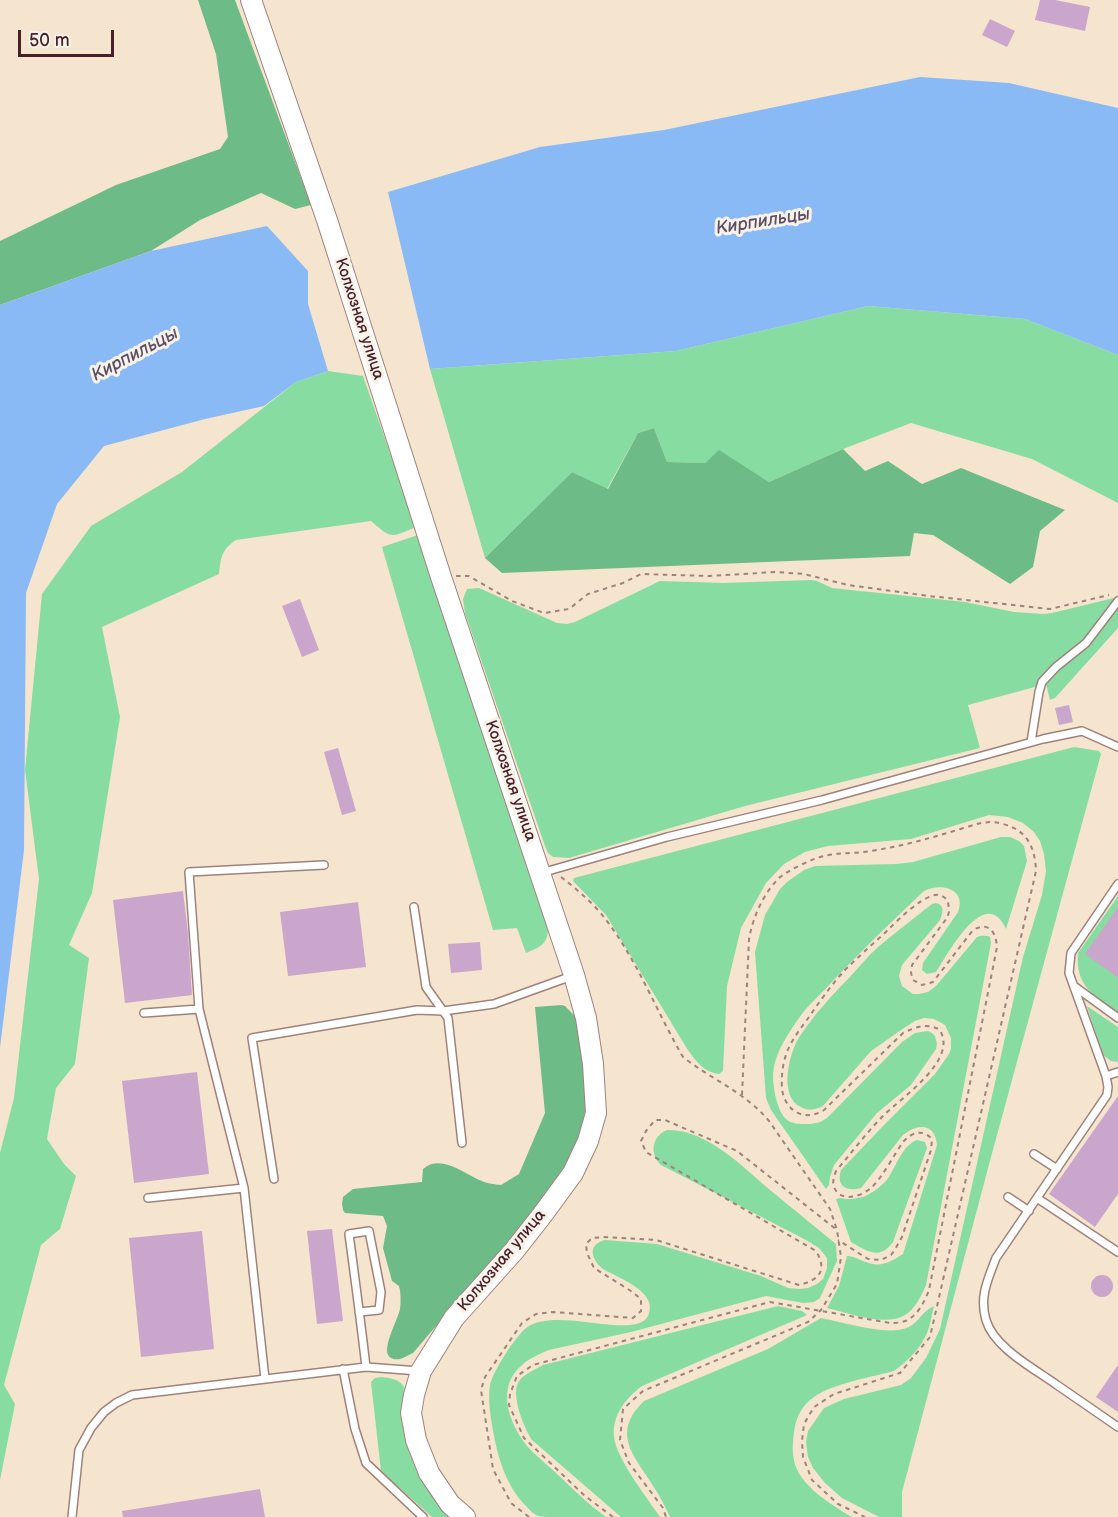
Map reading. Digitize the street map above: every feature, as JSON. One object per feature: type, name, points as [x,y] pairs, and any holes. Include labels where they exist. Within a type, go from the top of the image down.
[{"type":"main road","name":"Колхозная улица","points":[[251,0],[327,220],[441,577],[546,871],[586,1018],[595,1080],[596,1113],[588,1141],[573,1173],[514,1251],[454,1318],[421,1371],[411,1413],[416,1440],[429,1473],[450,1504],[465,1517]]},
{"type":"lane","points":[[1031,742],[1042,682],[1056,667],[1086,643],[1118,601]]},
{"type":"lane","points":[[546,871],[667,837],[822,800],[1031,742],[1082,731],[1118,747]]},
{"type":"lane","points":[[265,1379],[244,1188],[200,1009],[189,872],[324,865]]},
{"type":"lane","points":[[1118,884],[1071,953],[1069,973],[1106,1076],[1107,1095],[996,1258],[985,1286],[984,1303],[986,1321],[994,1335],[1010,1352],[1118,1427]]},
{"type":"lane","points":[[414,907],[426,987],[448,1018],[462,1143]]},
{"type":"lane","points":[[274,1179],[252,1038],[417,1010],[443,1011],[494,1004],[574,975]]},
{"type":"lane","points":[[1074,986],[1118,1018]]},
{"type":"lane","points":[[144,1012],[200,1009]]},
{"type":"lane","points":[[1106,1076],[1118,1071]]},
{"type":"lane","points":[[1034,1154],[1057,1168]]},
{"type":"lane","points":[[148,1198],[244,1188]]},
{"type":"lane","points":[[1008,1197],[1029,1211]]},
{"type":"lane","points":[[1037,1198],[1118,1252]]},
{"type":"lane","points":[[359,1312],[379,1310],[381,1293],[369,1231],[349,1234],[366,1367]]},
{"type":"lane","points":[[72,1517],[78,1450],[104,1412],[132,1395],[366,1367],[421,1371]]},
{"type":"lane","points":[[343,1370],[355,1429],[366,1463],[423,1517]]},
{"type":"path","points":[[441,577],[469,576],[512,601],[544,613],[569,609],[588,594],[641,574],[709,576],[776,572],[804,574],[848,585],[1050,609],[1109,595]]},
{"type":"path","points":[[742,1095],[751,925],[758,909],[780,878],[824,856],[868,852],[904,845],[982,823],[1002,823],[1022,833],[1034,850],[1036,872],[930,1337],[900,1373],[834,1394],[814,1407],[804,1424],[803,1457],[812,1480],[838,1504],[865,1517]]},
{"type":"path","points":[[546,871],[578,890],[599,912],[620,941],[683,1057],[742,1095],[761,1111],[830,1209],[837,1230],[841,1257],[839,1276],[833,1292],[821,1310],[808,1322],[643,1391],[623,1409],[620,1440],[629,1463],[663,1508],[666,1517]]},
{"type":"path","points":[[613,1517],[585,1496],[524,1438],[509,1405],[510,1394],[517,1376],[533,1365],[764,1303],[774,1302],[890,1323],[906,1321],[925,1301],[997,947],[996,937],[991,929],[978,927],[973,930],[933,982],[922,985],[913,980],[912,965],[949,912],[948,901],[938,895],[931,896],[909,911],[845,971],[827,991],[794,1037],[787,1054],[782,1079],[783,1093],[789,1106],[801,1115],[811,1116],[824,1110],[903,1033],[917,1027],[930,1026],[939,1029],[943,1038],[942,1054],[934,1066],[921,1082],[884,1115],[836,1171],[833,1180],[834,1187],[840,1194],[848,1197],[859,1195],[875,1184],[908,1136],[919,1132],[929,1136],[932,1139],[931,1149],[902,1237],[894,1251],[881,1260],[868,1259],[838,1240]]},
{"type":"path","points":[[529,1517],[511,1503],[493,1469],[481,1390],[486,1377],[522,1323],[536,1314],[554,1312],[633,1318],[641,1311],[641,1299],[594,1268],[587,1253],[586,1244],[592,1238],[604,1236],[656,1240],[799,1285],[815,1280],[820,1275],[821,1264],[816,1251],[646,1152],[640,1141],[655,1120],[665,1120],[736,1151],[837,1230]]},
{"type":"green space","points":[[198,0],[235,0],[311,205],[295,209],[261,193],[200,220],[151,251],[0,305],[0,241],[116,185],[220,149],[228,137],[216,54]]},
{"type":"green space","points":[[868,306],[1025,319],[1118,355],[1118,503],[1032,459],[911,423],[843,449],[769,482],[719,451],[705,463],[667,462],[654,428],[638,433],[607,489],[572,472],[485,558],[430,369],[676,351]]},
{"type":"green space","points":[[328,371],[363,376],[416,527],[392,535],[371,521],[236,540],[227,547],[223,555],[219,574],[102,627],[120,717],[92,893],[69,945],[89,958],[75,1064],[56,1088],[47,1139],[64,1164],[76,1176],[60,1229],[41,1245],[4,1385],[15,1404],[0,1480],[0,1153],[14,1098],[39,879],[25,770],[42,594],[91,526],[182,472],[296,382]]},
{"type":"green space","points":[[654,428],[667,462],[705,463],[719,450],[769,482],[843,449],[865,471],[888,461],[922,484],[961,468],[1065,510],[1040,531],[1033,567],[1010,584],[933,535],[914,533],[910,556],[502,573],[485,558],[572,472],[608,489],[638,433]]},
{"type":"green space","points":[[418,535],[548,923],[544,943],[526,953],[517,928],[493,930],[382,547]]},
{"type":"green space","points":[[811,580],[832,588],[965,602],[1014,612],[1044,614],[1118,597],[1118,628],[1055,698],[1050,700],[1046,684],[968,705],[980,748],[745,806],[569,858],[553,857],[548,853],[465,613],[463,599],[467,589],[479,588],[557,623],[567,624],[660,581],[723,583]]},
{"type":"green space","points":[[1074,747],[1099,751],[1101,754],[902,1492],[902,1517],[879,1517],[842,1498],[825,1483],[813,1468],[808,1457],[806,1442],[808,1431],[824,1408],[844,1399],[901,1385],[911,1378],[926,1358],[940,1329],[1023,957],[1042,895],[1046,871],[1040,841],[1034,832],[1023,823],[1008,817],[989,815],[911,839],[828,846],[805,852],[784,864],[766,883],[741,928],[727,986],[723,1071],[719,1074],[708,1071],[692,1056],[606,915],[573,881],[574,878]]},
{"type":"green space","points":[[1001,837],[1010,837],[1019,841],[1024,846],[1027,861],[1006,929],[997,917],[988,914],[978,918],[958,938],[936,972],[927,974],[922,970],[923,963],[958,912],[960,904],[956,893],[951,890],[938,887],[924,891],[864,948],[802,1014],[787,1035],[773,1073],[774,1087],[782,1115],[790,1122],[799,1124],[819,1122],[828,1117],[902,1042],[915,1033],[928,1031],[935,1036],[936,1049],[911,1085],[877,1113],[834,1165],[826,1189],[771,1110],[766,1098],[755,952],[765,915],[780,889],[787,882],[804,870],[815,866],[913,862]]},
{"type":"green space","points":[[1118,896],[1118,1012],[1094,995],[1083,982],[1078,964],[1078,953]]},
{"type":"green space","points":[[936,903],[942,907],[940,920],[902,965],[899,976],[902,986],[913,994],[928,992],[936,986],[977,937],[990,937],[991,943],[926,1285],[915,1305],[905,1315],[888,1320],[867,1318],[827,1308],[839,1286],[847,1256],[871,1264],[881,1264],[890,1262],[903,1254],[937,1145],[936,1138],[933,1132],[925,1127],[914,1128],[903,1135],[861,1188],[851,1189],[841,1184],[841,1170],[935,1074],[949,1054],[951,1038],[945,1025],[934,1019],[924,1018],[915,1021],[871,1051],[823,1106],[815,1109],[806,1109],[794,1102],[788,1084],[789,1063],[800,1036],[830,998],[878,947]]},
{"type":"green space","points":[[562,1005],[575,1016],[585,1054],[587,1104],[575,1152],[551,1189],[413,1353],[400,1359],[391,1358],[387,1349],[400,1309],[401,1297],[399,1286],[392,1281],[383,1248],[387,1226],[383,1216],[345,1213],[342,1204],[343,1197],[353,1189],[422,1182],[423,1169],[437,1163],[452,1166],[493,1184],[501,1185],[519,1174],[545,1113],[535,1007]]},
{"type":"green space","points":[[1087,1006],[1118,1027],[1118,1062],[1111,1061],[1103,1055]]},
{"type":"green space","points":[[667,1130],[681,1131],[696,1136],[735,1160],[836,1244],[837,1261],[820,1298],[814,1302],[803,1303],[766,1296],[631,1332],[549,1350],[524,1363],[514,1374],[507,1393],[513,1424],[524,1442],[536,1455],[606,1517],[538,1516],[517,1495],[502,1467],[491,1420],[490,1385],[500,1363],[516,1339],[526,1328],[539,1322],[555,1320],[628,1325],[640,1323],[648,1316],[650,1307],[643,1293],[599,1265],[593,1253],[595,1245],[605,1240],[657,1244],[761,1276],[788,1288],[808,1288],[817,1284],[823,1279],[827,1268],[827,1258],[819,1248],[661,1165],[655,1156],[654,1146],[658,1136]]},
{"type":"green space","points":[[917,1140],[925,1142],[927,1148],[893,1242],[888,1248],[878,1253],[868,1251],[851,1242],[836,1199],[860,1198],[875,1190],[890,1176],[907,1147]]},
{"type":"green space","points":[[778,1306],[802,1311],[807,1315],[642,1386],[621,1408],[615,1421],[616,1446],[633,1478],[660,1517],[621,1517],[529,1435],[519,1411],[517,1387],[524,1376],[543,1365]]},
{"type":"green space","points":[[934,1306],[926,1335],[918,1348],[902,1365],[894,1371],[821,1392],[806,1404],[798,1416],[793,1446],[793,1457],[797,1469],[802,1478],[817,1493],[852,1517],[670,1517],[635,1458],[627,1436],[628,1425],[633,1414],[644,1401],[768,1349],[821,1318],[878,1330],[900,1330],[912,1325]]},
{"type":"green space","points":[[381,1377],[391,1378],[404,1387],[402,1416],[456,1517],[432,1517],[381,1471],[371,1382]]},
{"type":"water","name":"Кирпильцы","points":[[920,77],[1009,83],[1118,108],[1118,355],[1025,319],[868,306],[676,351],[430,369],[388,192],[540,147],[664,130]]},
{"type":"water","name":"Кирпильцы","points":[[267,226],[308,271],[308,304],[328,371],[296,382],[264,406],[104,446],[57,504],[26,593],[24,850],[0,1048],[0,305],[151,251]]},
{"type":"building","points":[[1040,0],[1055,0],[1090,7],[1085,31],[1035,20]]},
{"type":"building","points":[[990,19],[1015,31],[1007,47],[982,35]]},
{"type":"building","points":[[300,599],[319,650],[302,657],[282,606]]},
{"type":"building","points":[[1069,705],[1073,722],[1059,725],[1055,708]]},
{"type":"building","points":[[338,748],[356,811],[342,815],[324,752]]},
{"type":"building","points":[[183,891],[192,995],[125,1003],[113,900]]},
{"type":"building","points":[[358,902],[366,967],[288,976],[280,912]]},
{"type":"building","points":[[1118,907],[1118,978],[1085,954]]},
{"type":"building","points":[[480,942],[482,970],[451,973],[448,944]]},
{"type":"building","points":[[197,1072],[209,1174],[134,1183],[122,1081]]},
{"type":"building","points":[[1118,1096],[1118,1194],[1095,1227],[1049,1194]]},
{"type":"building","points":[[332,1229],[343,1321],[317,1324],[307,1231]]},
{"type":"building","points":[[202,1231],[214,1349],[141,1357],[129,1238]]},
{"type":"building","points":[[1102,1275],[1110,1278],[1113,1286],[1110,1294],[1102,1297],[1094,1294],[1091,1286],[1094,1278]]},
{"type":"building","points":[[1118,1365],[1118,1412],[1096,1397]]},
{"type":"building","points":[[260,1489],[265,1517],[123,1517],[122,1511]]}]
